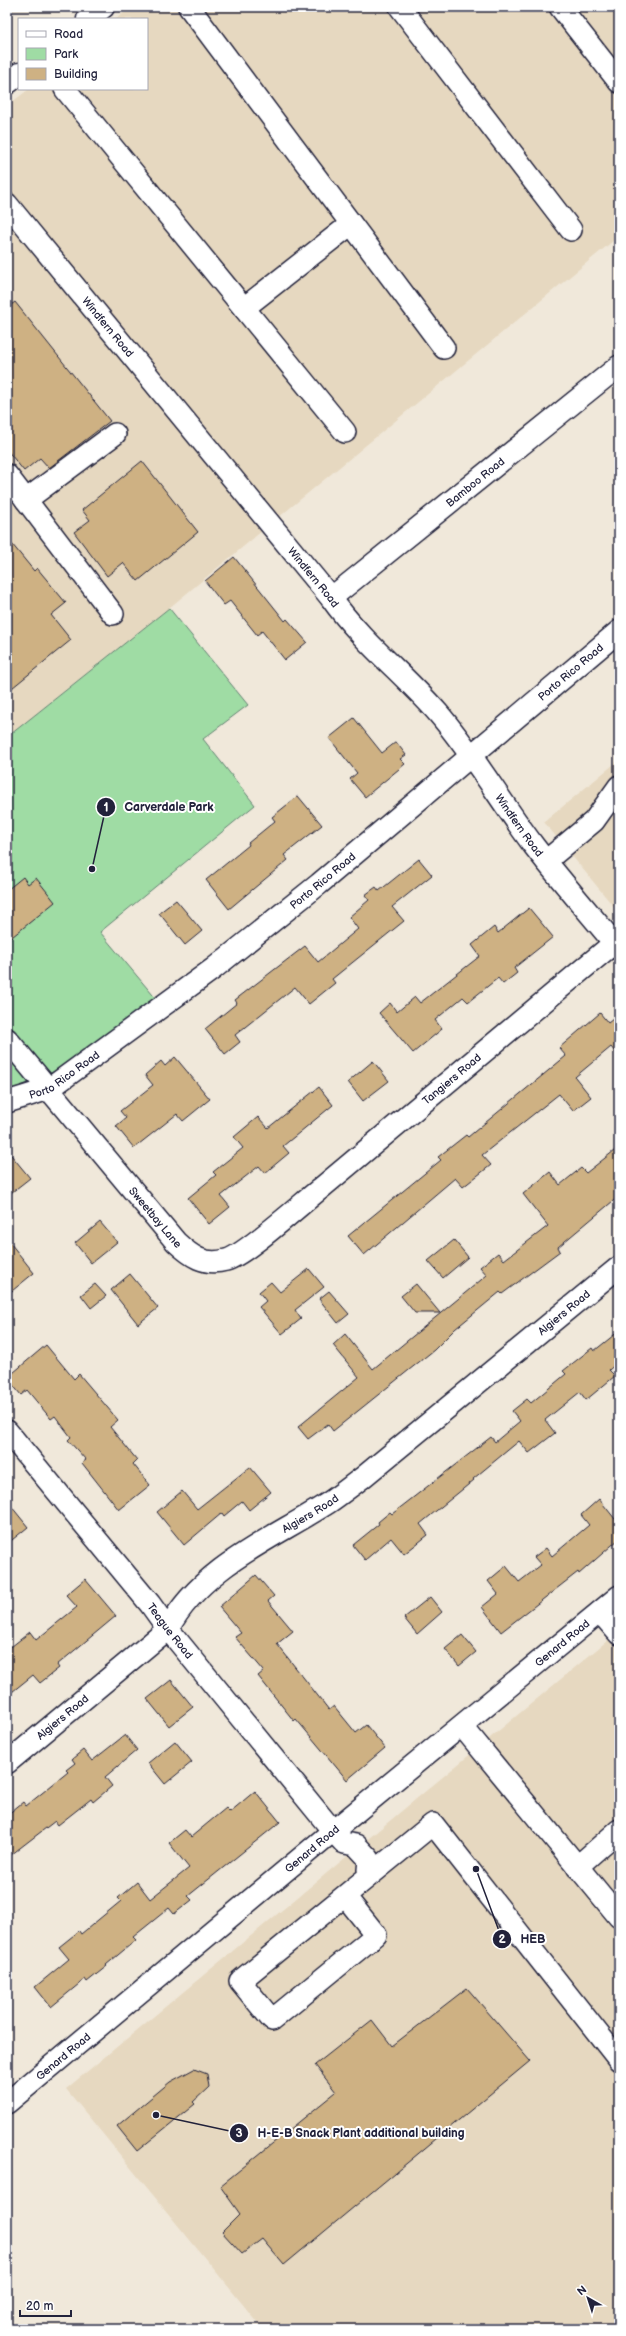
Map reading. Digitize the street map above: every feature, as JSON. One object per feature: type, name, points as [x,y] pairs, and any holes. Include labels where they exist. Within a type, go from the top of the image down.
[{"type":"main road","points":[[89,18],[103,7]]},
{"type":"main road","points":[[7,83],[18,75]]},
{"type":"street","points":[[189,7],[444,348]]},
{"type":"street","points":[[400,7],[571,230]]},
{"type":"street","points":[[560,7],[619,82]]},
{"type":"street","points":[[66,90],[345,432]]},
{"type":"street","name":"Windfern Road","points":[[7,204],[331,598],[346,619],[374,650],[437,712],[472,755],[546,861],[616,946]]},
{"type":"street","points":[[244,308],[351,224]]},
{"type":"street","name":"Bamboo Road","points":[[331,598],[619,366]]},
{"type":"street","points":[[26,500],[115,434]]},
{"type":"street","points":[[7,475],[113,614]]},
{"type":"street","name":"Porto Rico Road","points":[[7,1102],[49,1089],[213,969],[319,884],[619,630]]},
{"type":"street","points":[[546,861],[594,821],[619,786]]},
{"type":"street","name":"Tangiers Road","points":[[289,1214],[616,946]]},
{"type":"street","name":"Sweetbay Lane","points":[[7,1038],[176,1242],[197,1258],[204,1262],[227,1260],[243,1251],[289,1214]]},
{"type":"street","name":"Algiers Road","points":[[7,1763],[168,1629],[178,1610],[231,1563],[258,1542],[329,1503],[362,1478],[619,1267]]},
{"type":"street","name":"Teague Road","points":[[7,1431],[339,1837]]},
{"type":"street","name":"Genard Road","points":[[7,2103],[339,1837],[462,1726],[619,1596]]},
{"type":"street","points":[[600,1612],[619,1634]]},
{"type":"street","points":[[462,1726],[619,1918]]},
{"type":"street","points":[[344,1896],[376,1935],[272,2020],[240,1981],[344,1896],[370,1872],[433,1824],[619,2060]]},
{"type":"street","points":[[578,1867],[619,1830]]},
{"type":"street","points":[[339,1837],[356,1845],[369,1859],[370,1872]]},
{"type":"shaded area","points":[[131,7],[619,7],[619,236],[169,608],[11,734],[7,729],[7,106],[28,90],[148,90],[148,18],[117,18]]},
{"type":"shaded area","points":[[619,760],[619,913],[544,822]]},
{"type":"shaded area","points":[[619,1631],[619,2329],[263,2329],[66,2089]]},
{"type":"green space","points":[[169,608],[248,705],[203,739],[255,805],[100,932],[158,1001],[62,1068],[10,1091],[7,1086],[7,729],[11,734]]},
{"type":"building","points":[[15,302],[110,421],[49,468],[40,458],[24,471],[7,450],[7,308]]},
{"type":"building","points":[[142,461],[198,532],[138,581],[123,563],[107,576],[74,532],[90,520],[82,510]]},
{"type":"building","points":[[7,538],[34,571],[37,568],[66,603],[51,615],[71,640],[7,692]]},
{"type":"building","points":[[234,557],[285,621],[287,619],[307,642],[285,660],[262,631],[257,635],[230,601],[224,605],[205,581]]},
{"type":"building","points":[[354,718],[382,753],[396,742],[406,755],[400,759],[405,764],[365,797],[350,779],[357,773],[329,738]]},
{"type":"building","points":[[298,796],[322,825],[284,855],[288,860],[229,909],[206,880],[249,845],[248,843],[275,821],[272,817]]},
{"type":"building","points":[[419,859],[432,875],[392,907],[404,921],[332,979],[335,983],[309,1004],[295,987],[235,1035],[240,1042],[225,1054],[205,1029],[237,1003],[235,1000],[305,946],[318,962],[358,929],[349,917],[369,900],[365,895],[376,887],[379,891]]},
{"type":"building","points":[[23,877],[28,884],[36,878],[55,902],[7,941],[7,890]]},
{"type":"building","points":[[176,900],[202,931],[185,945],[159,913]]},
{"type":"building","points":[[529,908],[553,937],[514,968],[517,973],[503,984],[498,978],[468,1002],[463,997],[435,1020],[442,1029],[413,1053],[379,1013],[390,1003],[397,1012],[415,997],[420,1003],[480,956],[472,945],[494,927],[498,933]]},
{"type":"building","points":[[600,1013],[608,1023],[619,1014],[619,1057],[611,1047],[575,1077],[591,1097],[573,1111],[559,1094],[482,1155],[491,1165],[463,1187],[455,1178],[364,1255],[348,1236],[441,1160],[438,1157],[466,1135],[468,1137],[566,1056],[559,1048]]},
{"type":"building","points":[[175,1057],[210,1099],[183,1121],[177,1114],[134,1148],[116,1126],[126,1118],[120,1111],[153,1085],[145,1075],[161,1061],[165,1066]]},
{"type":"building","points":[[373,1061],[389,1081],[363,1101],[348,1082]]},
{"type":"building","points":[[319,1087],[333,1105],[283,1146],[289,1153],[265,1173],[259,1166],[221,1196],[230,1207],[209,1224],[188,1198],[216,1175],[213,1172],[243,1148],[234,1137],[258,1117],[268,1128]]},
{"type":"building","points":[[619,1147],[619,1196],[558,1247],[560,1251],[502,1294],[500,1292],[455,1329],[434,1350],[333,1431],[328,1424],[308,1439],[298,1427],[359,1377],[333,1345],[345,1334],[373,1369],[487,1275],[480,1267],[498,1253],[504,1260],[548,1226],[523,1194],[550,1172],[560,1185],[581,1168],[586,1173]]},
{"type":"building","points":[[7,1150],[30,1178],[7,1196]]},
{"type":"building","points":[[100,1222],[117,1242],[91,1263],[75,1243]]},
{"type":"building","points":[[7,1239],[34,1273],[7,1295]]},
{"type":"building","points":[[454,1240],[468,1257],[443,1278],[428,1261]]},
{"type":"building","points":[[309,1269],[324,1287],[295,1310],[301,1319],[282,1334],[259,1307],[266,1301],[259,1292],[271,1282],[280,1292]]},
{"type":"building","points":[[130,1274],[158,1308],[138,1324],[111,1290]]},
{"type":"building","points":[[95,1284],[106,1296],[91,1308],[81,1295]]},
{"type":"building","points":[[416,1284],[440,1313],[415,1313],[401,1296]]},
{"type":"building","points":[[329,1291],[349,1314],[338,1323],[319,1299]]},
{"type":"building","points":[[619,1331],[619,1361],[609,1370],[615,1376],[586,1400],[580,1392],[545,1420],[555,1433],[529,1453],[519,1441],[420,1524],[428,1535],[404,1554],[391,1538],[365,1560],[353,1545],[379,1524],[378,1522],[390,1512],[392,1514],[491,1437],[495,1442],[520,1421],[512,1411],[527,1399],[531,1403],[566,1374],[563,1371],[592,1348],[594,1351]]},
{"type":"building","points":[[46,1345],[74,1379],[79,1374],[118,1420],[110,1427],[137,1460],[133,1464],[150,1485],[119,1510],[82,1463],[86,1460],[68,1440],[71,1437],[55,1416],[51,1419],[27,1390],[21,1395],[7,1378]]},
{"type":"building","points":[[250,1467],[271,1492],[249,1510],[242,1501],[224,1516],[222,1513],[184,1545],[157,1512],[182,1491],[197,1509]]},
{"type":"building","points":[[599,1499],[619,1524],[619,1539],[579,1574],[578,1572],[501,1632],[482,1607],[498,1594],[488,1581],[506,1566],[519,1582],[541,1565],[534,1557],[546,1548],[552,1556],[589,1525],[581,1515]]},
{"type":"building","points":[[7,1501],[28,1527],[7,1544]]},
{"type":"building","points":[[256,1575],[274,1596],[268,1601],[293,1631],[277,1644],[329,1710],[334,1706],[356,1733],[366,1725],[385,1748],[347,1780],[296,1719],[294,1721],[258,1676],[264,1671],[235,1637],[241,1633],[219,1607]]},
{"type":"building","points":[[85,1579],[116,1616],[57,1665],[59,1668],[40,1683],[33,1675],[7,1696],[7,1650],[30,1632],[36,1640],[77,1607],[66,1595]]},
{"type":"building","points":[[430,1597],[442,1612],[417,1634],[404,1618]]},
{"type":"building","points":[[462,1635],[476,1652],[459,1666],[445,1649]]},
{"type":"building","points":[[171,1680],[193,1707],[169,1726],[147,1699]]},
{"type":"building","points":[[125,1735],[137,1750],[105,1777],[112,1786],[93,1802],[91,1799],[58,1825],[55,1821],[7,1858],[7,1815],[23,1802],[26,1806],[68,1772],[66,1770],[75,1763],[72,1759],[83,1750],[92,1761]]},
{"type":"building","points":[[175,1741],[192,1762],[165,1784],[148,1763]]},
{"type":"building","points":[[255,1791],[280,1822],[188,1896],[192,1900],[174,1914],[169,1908],[133,1937],[136,1940],[106,1965],[107,1966],[87,1982],[85,1979],[51,2007],[35,1987],[69,1959],[59,1947],[79,1931],[81,1934],[121,1901],[118,1898],[137,1882],[150,1899],[189,1868],[169,1843],[185,1830],[191,1837],[226,1808],[230,1812]]},
{"type":"building","points":[[467,1988],[530,2061],[284,2265],[262,2239],[242,2254],[222,2232],[240,2214],[220,2186],[336,2092],[315,2065],[372,2020],[392,2046]]},
{"type":"building","points":[[194,2069],[207,2074],[209,2087],[193,2102],[195,2104],[137,2151],[117,2126],[170,2082]]},
{"type":"place","name":"Carverdale Park","points":[[92,869]]},
{"type":"place","name":"HEB","points":[[476,1869]]},
{"type":"place","name":"H-E-B Snack Plant additional building","points":[[156,2115]]}]
